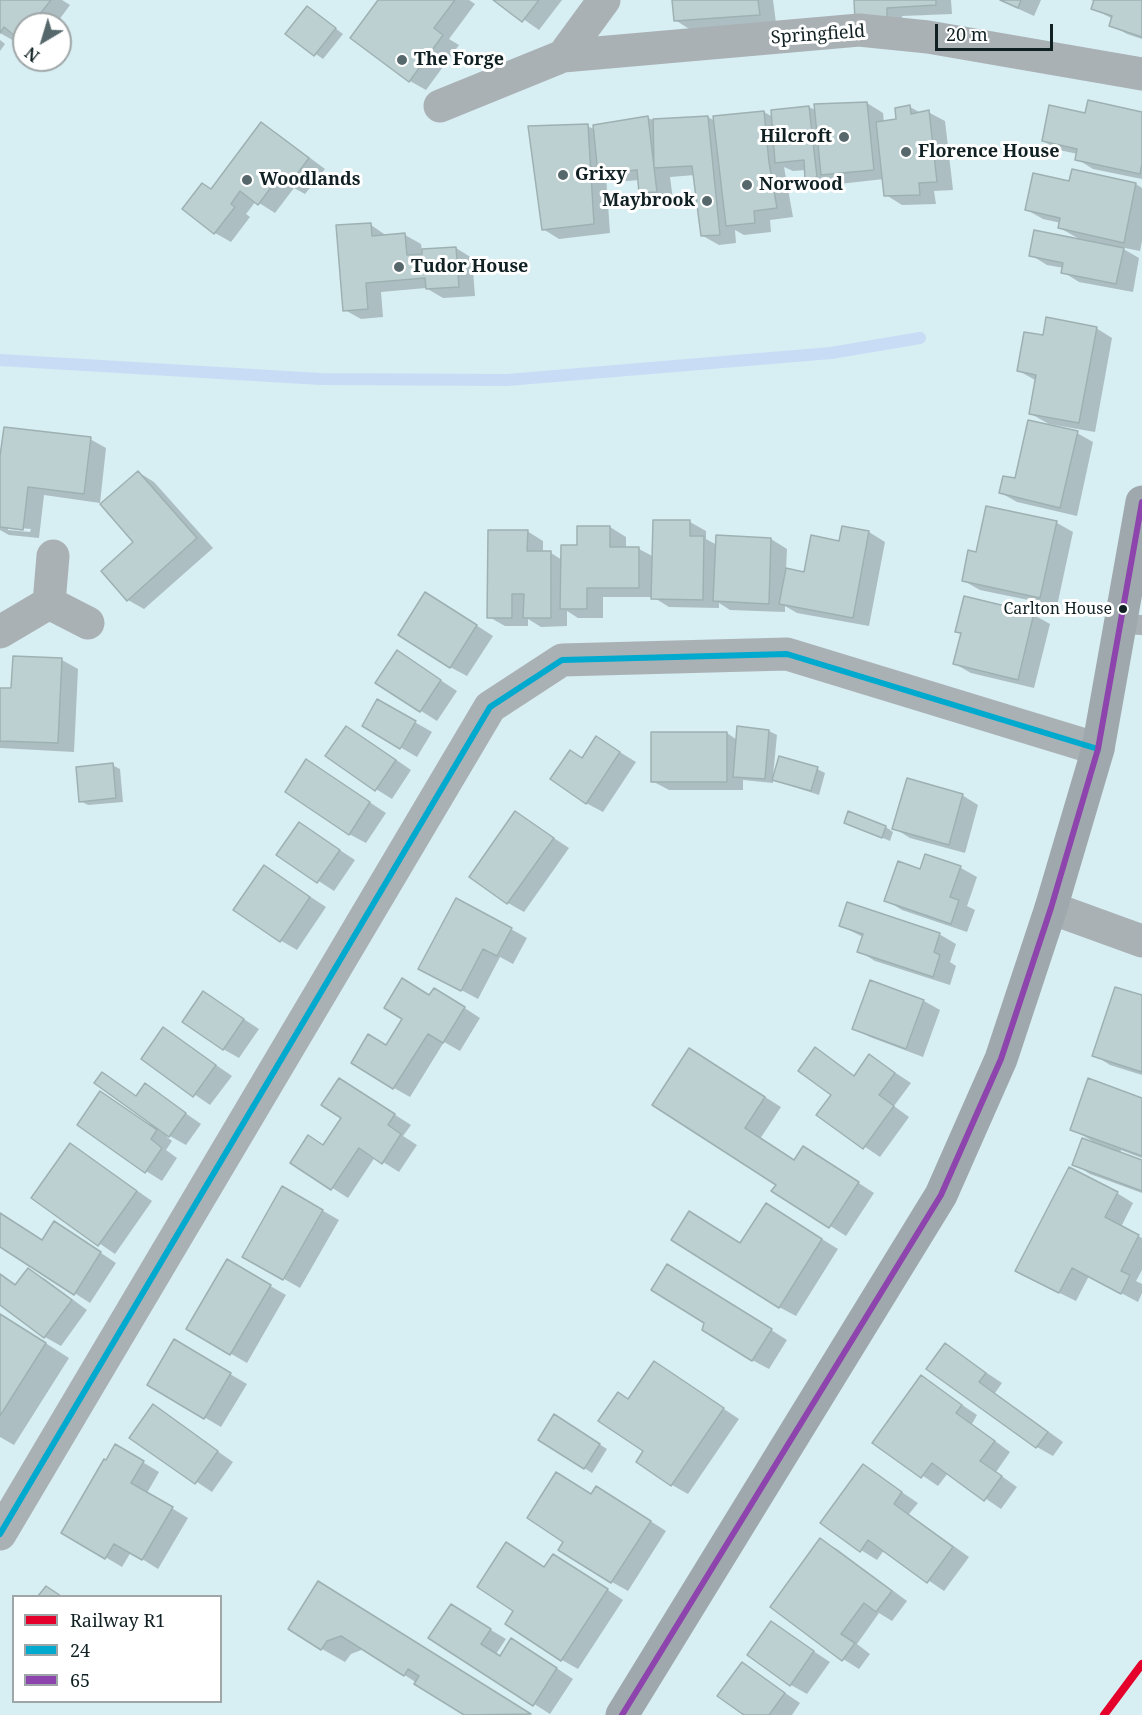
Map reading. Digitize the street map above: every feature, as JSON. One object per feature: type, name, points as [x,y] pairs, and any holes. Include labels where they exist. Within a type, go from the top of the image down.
[{"type":"main road","points":[[622,1715],[941,1195],[1001,1059],[1051,908],[1098,749],[1131,625],[1142,502]]},
{"type":"street","points":[[563,56],[604,0]]},
{"type":"street","name":"Springfield","points":[[440,106],[563,56],[859,30],[928,37],[1142,74]]},
{"type":"street","points":[[49,603],[53,556]]},
{"type":"street","points":[[49,603],[88,623]]},
{"type":"street","points":[[0,632],[49,603]]},
{"type":"street","points":[[0,1534],[490,707],[562,660],[787,654],[1098,749]]},
{"type":"street","points":[[1051,908],[1142,941]]},
{"type":"building","points":[[0,0],[51,0],[42,12],[12,12],[12,34],[4,27],[0,33]]},
{"type":"building","name":"The Forge","points":[[378,0],[455,0],[434,28],[443,35],[409,82],[350,38]]},
{"type":"building","points":[[493,0],[539,0],[522,22]]},
{"type":"building","points":[[672,0],[758,0],[760,15],[674,21]]},
{"type":"building","points":[[854,0],[936,0],[936,5],[887,8],[887,18],[855,20]]},
{"type":"building","points":[[1000,0],[1021,0],[1018,8]]},
{"type":"building","points":[[1094,0],[1142,0],[1142,37],[1109,26],[1112,16],[1091,9]]},
{"type":"building","points":[[307,6],[336,28],[314,56],[285,34]]},
{"type":"building","points":[[1088,100],[1142,112],[1140,174],[1075,160],[1077,149],[1042,141],[1049,105],[1085,113]]},
{"type":"building","name":"Hilcroft","points":[[867,102],[874,170],[821,175],[814,104]]},
{"type":"building","name":"Florence House","points":[[910,105],[911,114],[929,110],[937,182],[919,183],[920,195],[884,196],[876,122],[896,119],[895,108]]},
{"type":"building","points":[[809,106],[817,177],[805,180],[804,160],[775,163],[771,110]]},
{"type":"building","name":"Norwood","points":[[764,111],[769,162],[777,208],[754,211],[755,223],[726,226],[713,116]]},
{"type":"building","points":[[648,116],[657,192],[639,193],[637,170],[598,174],[593,125]]},
{"type":"building","name":"Maybrook","points":[[708,116],[720,235],[701,236],[692,166],[654,168],[653,119]]},
{"type":"building","name":"Woodlands","points":[[261,122],[309,158],[288,186],[278,178],[258,205],[240,191],[231,204],[235,207],[214,234],[182,209],[202,183],[211,189]]},
{"type":"building","name":"Grixy","points":[[588,124],[594,224],[542,230],[528,126]]},
{"type":"building","points":[[1072,169],[1136,183],[1124,243],[1058,228],[1060,218],[1025,210],[1033,173],[1069,181]]},
{"type":"building","name":"Tudor House","points":[[371,223],[372,236],[405,233],[407,255],[422,254],[422,249],[456,247],[459,287],[426,289],[425,278],[366,283],[368,309],[343,311],[336,225]]},
{"type":"building","points":[[1034,230],[1124,248],[1116,284],[1061,273],[1063,263],[1029,256]]},
{"type":"building","points":[[1046,317],[1097,327],[1079,423],[1029,414],[1036,375],[1017,371],[1024,332],[1043,335]]},
{"type":"building","points":[[1028,420],[1078,431],[1060,508],[999,493],[1003,476],[1015,478]]},
{"type":"building","points":[[4,427],[91,437],[84,494],[28,487],[23,530],[0,527],[0,456]]},
{"type":"building","points":[[138,471],[197,538],[127,601],[101,571],[133,542],[100,504]]},
{"type":"building","points":[[986,506],[1057,521],[1040,598],[962,581],[968,550],[976,552]]},
{"type":"building","points":[[653,520],[690,520],[690,536],[704,536],[703,600],[651,599]]},
{"type":"building","points":[[577,526],[610,526],[610,547],[639,547],[639,588],[587,588],[587,609],[560,609],[561,545],[577,545]]},
{"type":"building","points":[[842,526],[869,531],[853,618],[779,604],[786,568],[804,572],[811,535],[839,541]]},
{"type":"building","points":[[488,530],[528,530],[527,551],[551,551],[551,618],[523,618],[524,594],[512,594],[512,618],[487,618]]},
{"type":"building","points":[[716,535],[771,538],[769,604],[713,601]]},
{"type":"building","points":[[425,592],[477,625],[450,668],[398,635]]},
{"type":"building","points":[[964,596],[1034,613],[1018,680],[953,664],[961,633],[955,632]]},
{"type":"building","points":[[397,650],[441,680],[420,712],[375,683]]},
{"type":"building","points":[[13,656],[62,658],[58,743],[0,741],[0,688],[11,688]]},
{"type":"building","points":[[377,699],[416,721],[400,749],[362,726]]},
{"type":"building","points":[[346,726],[396,760],[375,791],[325,756]]},
{"type":"building","points":[[737,726],[769,730],[765,779],[733,777]]},
{"type":"building","points":[[651,732],[727,732],[727,782],[651,782]]},
{"type":"building","points":[[596,736],[620,752],[586,804],[550,779],[570,750],[582,758]]},
{"type":"building","points":[[779,756],[818,767],[811,791],[772,780]]},
{"type":"building","points":[[306,759],[370,802],[349,835],[285,792]]},
{"type":"building","points":[[113,763],[116,798],[79,802],[76,767]]},
{"type":"building","points":[[907,778],[963,794],[949,845],[892,829]]},
{"type":"building","points":[[515,811],[554,838],[507,904],[469,877]]},
{"type":"building","points":[[848,811],[886,826],[882,838],[844,823]]},
{"type":"building","points":[[299,822],[340,850],[317,883],[276,855]]},
{"type":"building","points":[[925,854],[961,866],[950,897],[959,900],[951,924],[884,901],[898,861],[920,869]]},
{"type":"building","points":[[264,865],[310,897],[280,942],[233,910]]},
{"type":"building","points":[[456,898],[512,928],[497,956],[483,949],[461,991],[418,969]]},
{"type":"building","points":[[847,902],[940,933],[934,952],[940,955],[933,977],[857,952],[863,934],[839,926]]},
{"type":"building","points":[[402,978],[429,995],[434,988],[465,1007],[443,1043],[428,1034],[393,1089],[351,1063],[368,1034],[386,1045],[402,1019],[384,1008]]},
{"type":"building","points":[[870,980],[924,1000],[906,1049],[852,1029]]},
{"type":"building","points":[[1115,987],[1142,995],[1142,1072],[1092,1056]]},
{"type":"building","points":[[203,991],[244,1019],[223,1050],[182,1022]]},
{"type":"building","points":[[163,1027],[216,1065],[193,1097],[141,1059]]},
{"type":"building","points":[[815,1047],[854,1076],[869,1054],[895,1073],[879,1095],[894,1106],[863,1149],[816,1115],[831,1095],[798,1071]]},
{"type":"building","points":[[689,1048],[765,1097],[745,1128],[794,1160],[803,1146],[859,1182],[829,1228],[771,1191],[776,1185],[652,1105]]},
{"type":"building","points":[[102,1072],[136,1096],[145,1083],[186,1113],[169,1137],[94,1083]]},
{"type":"building","points":[[339,1078],[395,1114],[388,1125],[401,1134],[382,1164],[359,1148],[331,1190],[290,1163],[308,1135],[323,1145],[341,1118],[321,1105]]},
{"type":"building","points":[[1088,1078],[1142,1098],[1142,1156],[1070,1130]]},
{"type":"building","points":[[100,1091],[157,1130],[151,1139],[162,1148],[145,1173],[77,1125]]},
{"type":"building","points":[[1082,1138],[1142,1160],[1142,1191],[1072,1165]]},
{"type":"building","points":[[70,1143],[137,1191],[98,1246],[31,1198]]},
{"type":"building","points":[[1069,1167],[1118,1192],[1105,1217],[1139,1235],[1121,1271],[1130,1275],[1121,1294],[1072,1268],[1059,1293],[1015,1271]]},
{"type":"building","points":[[282,1186],[323,1210],[283,1280],[242,1257]]},
{"type":"building","points":[[766,1203],[822,1239],[779,1308],[671,1240],[689,1211],[740,1243]]},
{"type":"building","points":[[0,1213],[42,1240],[54,1221],[101,1252],[74,1295],[0,1247]]},
{"type":"building","points":[[227,1259],[271,1285],[230,1355],[186,1329]]},
{"type":"building","points":[[667,1264],[772,1329],[752,1361],[702,1330],[704,1323],[651,1290]]},
{"type":"building","points":[[28,1268],[72,1300],[44,1338],[0,1305],[0,1274],[15,1285]]},
{"type":"building","points":[[0,1314],[46,1343],[0,1416]]},
{"type":"building","points":[[174,1339],[231,1373],[204,1419],[147,1385]]},
{"type":"building","points":[[945,1343],[986,1373],[979,1382],[1048,1432],[1036,1448],[926,1369]]},
{"type":"building","points":[[654,1361],[724,1408],[671,1486],[636,1462],[643,1451],[598,1421],[618,1392],[628,1399]]},
{"type":"building","points":[[921,1375],[962,1405],[956,1413],[995,1441],[980,1461],[1002,1476],[984,1501],[932,1463],[921,1478],[872,1443]]},
{"type":"building","points":[[153,1404],[218,1451],[195,1484],[129,1438]]},
{"type":"building","points":[[554,1414],[600,1444],[584,1469],[538,1440]]},
{"type":"building","points":[[115,1444],[144,1461],[131,1483],[173,1507],[142,1560],[114,1544],[105,1559],[61,1533]]},
{"type":"building","points":[[863,1464],[902,1492],[894,1504],[953,1547],[927,1583],[868,1540],[860,1552],[820,1523]]},
{"type":"building","points":[[556,1472],[591,1494],[596,1486],[651,1521],[611,1583],[558,1550],[563,1542],[527,1518]]},
{"type":"building","points":[[820,1538],[892,1591],[876,1612],[864,1603],[841,1634],[855,1643],[842,1661],[770,1607]]},
{"type":"building","points":[[506,1542],[544,1567],[553,1554],[608,1589],[561,1661],[505,1624],[513,1611],[477,1587]]},
{"type":"building","points":[[318,1581],[531,1714],[464,1715],[414,1684],[419,1676],[408,1669],[404,1676],[341,1636],[327,1641],[321,1650],[288,1629]]},
{"type":"building","points":[[46,1586],[60,1595],[39,1595]]},
{"type":"building","points":[[451,1604],[491,1629],[481,1644],[500,1656],[511,1638],[557,1668],[533,1706],[428,1638]]},
{"type":"building","points":[[771,1621],[814,1651],[790,1686],[747,1655]]},
{"type":"building","points":[[742,1662],[785,1693],[769,1715],[744,1715],[717,1696]]},
{"type":"waterway","points":[[0,360],[321,379],[507,380],[831,353],[920,338]]},
{"type":"railway","points":[[1104,1715],[1142,1664]]},
{"type":"rail line","name":"R1","points":[[1104,1715],[1142,1664]]},
{"type":"transit line","name":"65","points":[[622,1715],[941,1195],[1001,1059],[1051,908],[1098,749],[1142,502]]},
{"type":"transit line","name":"24","points":[[0,1534],[490,707],[562,660],[787,654],[1098,749]]},
{"type":"place","name":"The Forge","points":[[402,60]]},
{"type":"place","name":"Hilcroft","points":[[844,137]]},
{"type":"place","name":"Florence House","points":[[906,152]]},
{"type":"place","name":"Grixy","points":[[563,175]]},
{"type":"place","name":"Woodlands","points":[[247,180]]},
{"type":"place","name":"Norwood","points":[[747,185]]},
{"type":"place","name":"Maybrook","points":[[707,201]]},
{"type":"place","name":"Tudor House","points":[[399,267]]},
{"type":"place","name":"Carlton House","points":[[1123,609]]}]
